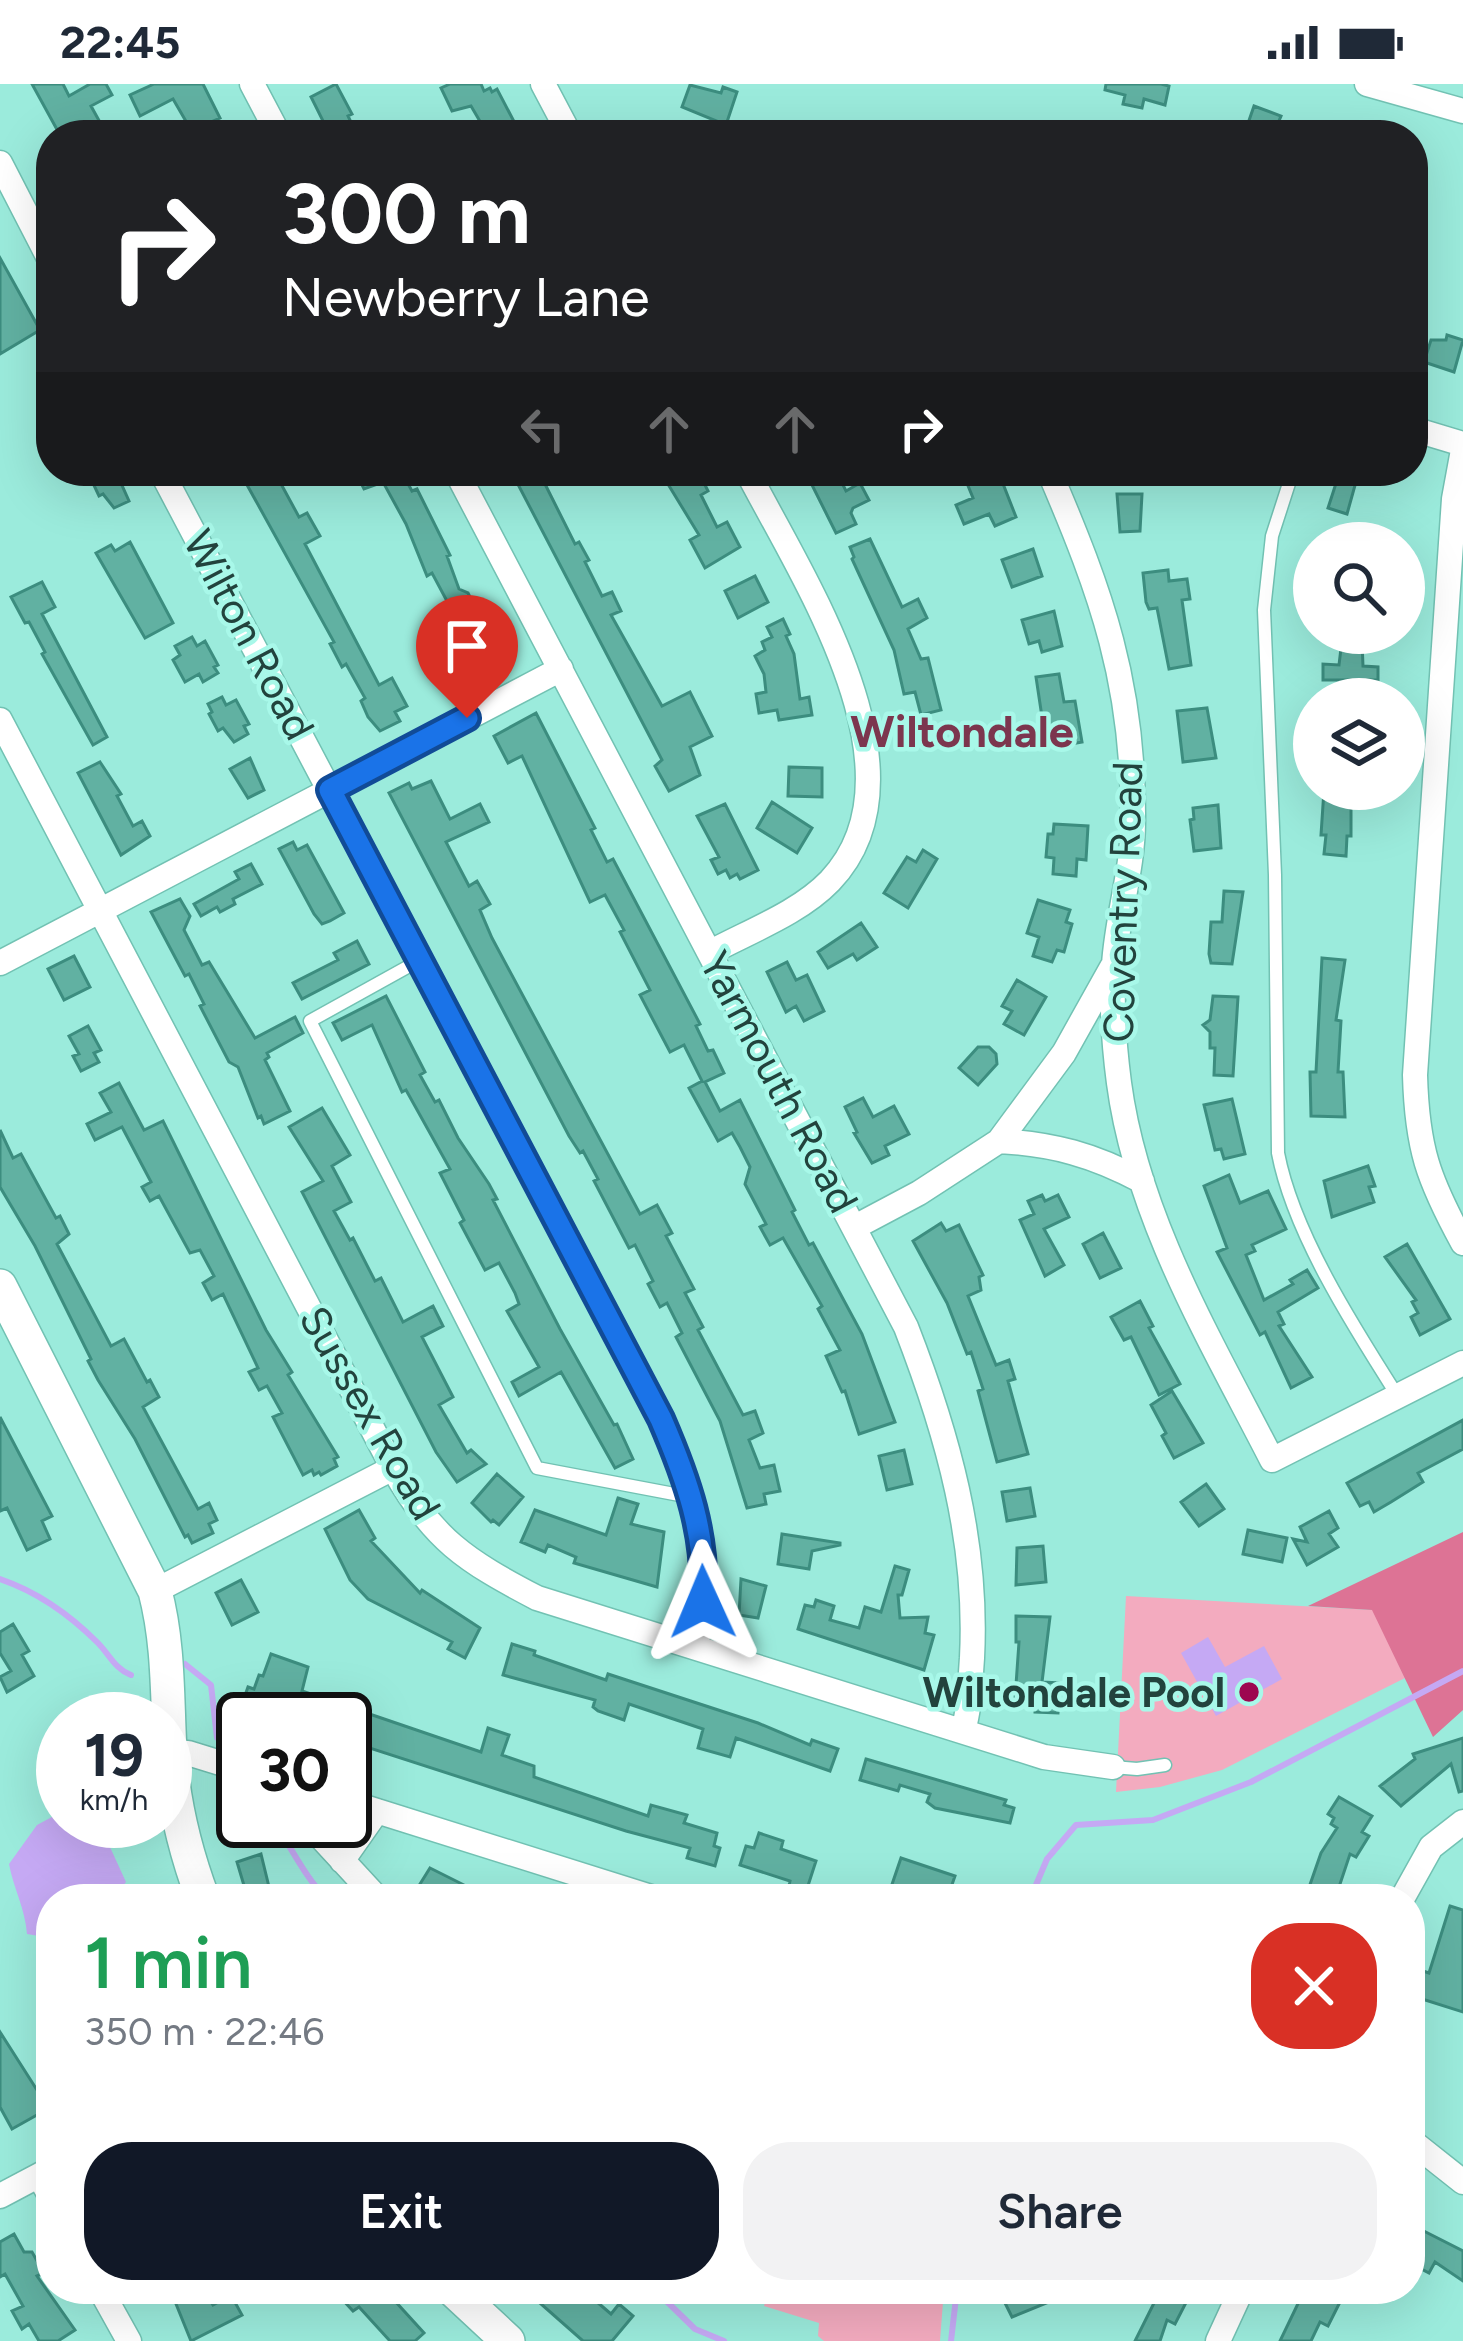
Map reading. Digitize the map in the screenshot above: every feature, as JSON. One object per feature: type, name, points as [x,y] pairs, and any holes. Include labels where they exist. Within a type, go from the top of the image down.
[{"type":"street","points":[[252,84],[271,120]]},
{"type":"street","points":[[543,84],[562,120]]},
{"type":"street","points":[[1367,84],[1463,111]]},
{"type":"street","points":[[0,163],[36,233]]},
{"type":"street","points":[[1428,434],[1463,447],[1454,499],[1415,1075],[1416,1118],[1424,1165],[1463,1243]]},
{"type":"street","name":"Wilton Road","points":[[169,486],[661,1419],[692,1497],[702,1541],[705,1576],[695,1647]]},
{"type":"street","name":"Yarmouth Road","points":[[464,486],[905,1327],[933,1398],[965,1521],[973,1582],[973,1641],[963,1731]]},
{"type":"street","points":[[711,952],[793,909],[829,882],[854,846],[868,794],[860,720],[843,662],[754,486]]},
{"type":"street","name":"Coventry Road","points":[[1055,486],[1087,560],[1120,663],[1133,820],[1131,874],[1114,963],[1120,1087],[1142,1181],[1198,1314],[1272,1460],[1463,1363]]},
{"type":"street","points":[[0,963],[561,669]]},
{"type":"street","name":"Sussex Road","points":[[0,720],[392,1468],[408,1496],[451,1548],[537,1598],[1044,1757],[1113,1768]]},
{"type":"street","points":[[855,1227],[919,1193],[999,1141],[1064,1053],[1114,963]]},
{"type":"street","points":[[999,1141],[1078,1151],[1142,1181]]},
{"type":"street","points":[[0,1286],[155,1592],[164,1637],[167,1692]]},
{"type":"street","points":[[155,1592],[392,1468]]},
{"type":"street","points":[[372,1809],[610,1884]]},
{"type":"street","points":[[342,1862],[377,1810]]},
{"type":"street","points":[[1410,1884],[1431,1847],[1463,1822]]},
{"type":"street","points":[[187,1848],[198,1884]]},
{"type":"street","points":[[330,1848],[363,1884]]},
{"type":"street","points":[[1425,2152],[1463,2182]]},
{"type":"street","points":[[0,2196],[36,2185]]},
{"type":"street","points":[[108,2304],[128,2341]]},
{"type":"street","points":[[468,2304],[508,2341]]},
{"type":"street","points":[[1218,2341],[1235,2304]]},
{"type":"lane","points":[[1288,486],[1272,536],[1264,610],[1274,857],[1278,1153],[1285,1189],[1303,1230],[1397,1395]]},
{"type":"lane","points":[[420,961],[310,1021],[453,1306],[537,1468],[692,1497]]},
{"type":"lane","points":[[1113,1768],[1165,1765]]},
{"type":"shaded area","points":[[1463,1532],[1463,1710],[1433,1737],[1372,1610],[1308,1606]]},
{"type":"shaded area","name":"Wiltondale Pool","points":[[1441,1576],[1398,1663],[1405,1678],[1222,1770],[1160,1787],[1116,1792],[1126,1596],[1372,1610]]},
{"type":"shaded area","name":"Wiltondale Pool","points":[[1208,1637],[1225,1667],[1264,1646],[1282,1679],[1216,1716],[1181,1653]]},
{"type":"shaded area","points":[[36,1826],[36,1848],[110,1848],[126,1882],[36,1884],[36,1936],[27,1934],[9,1864]]},
{"type":"shaded area","points":[[943,2304],[940,2341],[824,2341],[818,2336],[819,2323],[764,2306]]},
{"type":"building","points":[[32,84],[63,84],[69,96],[90,84],[106,84],[112,95],[91,106],[99,120],[52,120]]},
{"type":"building","points":[[154,84],[203,84],[220,118],[185,120],[173,99],[140,116],[130,95]]},
{"type":"building","points":[[336,84],[352,114],[350,120],[322,120],[311,97]]},
{"type":"building","points":[[481,84],[484,91],[497,89],[513,120],[479,120],[471,106],[452,111],[441,88]]},
{"type":"building","points":[[1106,84],[1169,86],[1165,105],[1144,99],[1142,108],[1123,104],[1125,95],[1105,90]]},
{"type":"building","points":[[690,85],[737,92],[728,120],[714,120],[682,107]]},
{"type":"building","points":[[1254,106],[1281,116],[1279,120],[1249,120]]},
{"type":"building","points":[[0,258],[36,323],[36,332],[0,354]]},
{"type":"building","points":[[1447,335],[1463,340],[1454,372],[1428,363],[1431,340],[1446,340]]},
{"type":"building","points":[[94,486],[122,486],[129,501],[114,508],[103,494],[99,496]]},
{"type":"building","points":[[248,486],[282,486],[299,517],[307,513],[320,536],[305,544],[379,685],[392,678],[407,706],[395,712],[400,721],[380,731],[368,717],[361,701],[365,698],[346,664],[342,667],[330,644],[334,642]]},
{"type":"building","points":[[385,486],[417,489],[450,555],[459,589],[468,593],[506,671],[492,678],[488,670],[472,676],[464,662],[460,663],[433,611],[448,603],[432,573],[427,576]]},
{"type":"building","points":[[519,486],[546,486],[575,544],[579,542],[589,560],[585,562],[602,596],[612,592],[621,611],[611,615],[662,706],[690,692],[712,736],[690,747],[700,775],[669,791],[655,766],[662,760]]},
{"type":"building","points":[[669,486],[706,486],[708,491],[701,495],[717,527],[727,522],[740,547],[705,568],[690,540],[699,535]]},
{"type":"building","points":[[812,486],[844,486],[846,491],[862,486],[869,500],[853,508],[856,524],[836,533]]},
{"type":"building","points":[[968,486],[1004,486],[1016,517],[995,526],[989,514],[964,524],[956,505],[973,498]]},
{"type":"building","points":[[1335,486],[1355,486],[1347,514],[1328,508]]},
{"type":"building","points":[[1117,494],[1142,494],[1140,531],[1120,532]]},
{"type":"building","points":[[870,539],[902,607],[918,599],[927,618],[908,629],[921,659],[928,658],[941,710],[921,715],[915,692],[904,694],[894,650],[852,559],[850,547]]},
{"type":"building","points":[[130,542],[173,623],[145,638],[96,553],[111,545],[115,551]]},
{"type":"building","points":[[1033,549],[1042,576],[1012,587],[1002,560]]},
{"type":"building","points":[[1168,570],[1169,581],[1187,579],[1190,599],[1182,600],[1191,665],[1169,669],[1157,608],[1149,609],[1146,602],[1143,573]]},
{"type":"building","points":[[755,576],[768,602],[738,618],[725,591]]},
{"type":"building","points":[[42,582],[55,607],[42,614],[107,737],[93,745],[29,622],[25,623],[11,597]]},
{"type":"building","points":[[1054,611],[1062,646],[1042,652],[1039,641],[1029,644],[1022,620]]},
{"type":"building","points":[[783,619],[790,634],[786,636],[794,654],[800,699],[809,697],[812,715],[779,720],[777,710],[759,713],[756,694],[766,692],[755,656],[765,650],[762,642],[772,637],[767,627]]},
{"type":"building","points":[[192,637],[197,646],[205,641],[218,665],[214,667],[218,673],[203,682],[199,674],[185,682],[173,660],[180,655],[175,646]]},
{"type":"building","points":[[1340,654],[1363,654],[1363,666],[1378,667],[1378,678],[1323,678],[1323,664],[1339,665]]},
{"type":"building","points":[[1059,674],[1064,702],[1075,701],[1082,742],[1065,745],[1063,735],[1045,737],[1036,677]]},
{"type":"building","points":[[222,697],[226,705],[236,700],[249,724],[244,726],[248,734],[234,742],[223,728],[218,731],[209,714],[208,704]]},
{"type":"building","points":[[1207,708],[1216,758],[1183,762],[1177,711]]},
{"type":"building","points":[[536,713],[595,828],[591,830],[607,862],[613,859],[700,1024],[696,1026],[708,1051],[713,1050],[724,1073],[705,1082],[720,1111],[740,1100],[809,1245],[813,1243],[862,1334],[895,1422],[859,1434],[845,1391],[826,1356],[840,1350],[818,1309],[822,1306],[783,1238],[770,1245],[760,1227],[766,1224],[745,1184],[750,1167],[740,1147],[732,1133],[718,1141],[689,1088],[702,1081],[684,1045],[670,1052],[640,995],[650,990],[605,895],[590,902],[522,756],[508,763],[494,736]]},
{"type":"building","points":[[250,758],[264,790],[248,798],[230,769]]},
{"type":"building","points":[[100,762],[121,794],[117,796],[133,826],[142,821],[150,836],[121,855],[78,773]]},
{"type":"building","points":[[789,767],[822,768],[822,797],[788,796]]},
{"type":"building","points":[[431,781],[450,819],[480,804],[489,822],[446,842],[469,886],[477,881],[490,904],[480,910],[492,938],[640,1214],[657,1205],[672,1233],[666,1236],[694,1289],[685,1293],[703,1327],[698,1330],[743,1415],[755,1411],[763,1433],[749,1440],[760,1468],[774,1465],[780,1491],[764,1494],[766,1504],[747,1508],[720,1421],[676,1337],[682,1333],[667,1303],[660,1307],[635,1245],[629,1248],[594,1181],[598,1179],[569,1136],[389,793],[409,783],[412,789]]},
{"type":"building","points":[[772,802],[812,828],[797,853],[757,828]]},
{"type":"building","points":[[725,804],[758,870],[740,879],[737,874],[730,878],[726,870],[718,874],[711,860],[719,857],[697,816]]},
{"type":"building","points":[[1218,805],[1221,848],[1194,851],[1193,808]]},
{"type":"building","points":[[1323,810],[1351,810],[1346,856],[1324,854],[1326,835],[1321,835]]},
{"type":"building","points":[[1054,824],[1088,826],[1086,860],[1077,859],[1076,876],[1053,874],[1054,858],[1046,857]]},
{"type":"building","points":[[293,842],[297,850],[307,845],[344,913],[322,924],[314,914],[279,849]]},
{"type":"building","points":[[923,850],[937,859],[908,908],[884,893],[907,857],[916,862]]},
{"type":"building","points":[[251,864],[262,884],[233,899],[235,904],[220,912],[217,907],[201,916],[194,904],[239,879],[235,872]]},
{"type":"building","points":[[1224,891],[1243,892],[1232,964],[1211,963],[1209,954],[1211,922],[1222,922]]},
{"type":"building","points":[[180,899],[190,916],[184,930],[202,965],[209,962],[255,1038],[295,1017],[303,1033],[267,1053],[265,1060],[290,1111],[264,1124],[238,1067],[229,1062],[200,1006],[204,1004],[189,974],[185,976],[151,912]]},
{"type":"building","points":[[1038,900],[1070,910],[1066,922],[1072,924],[1064,952],[1057,950],[1052,962],[1033,956],[1039,937],[1027,933]]},
{"type":"building","points":[[861,923],[877,947],[857,960],[853,954],[828,968],[818,952]]},
{"type":"building","points":[[357,941],[369,964],[302,999],[293,983],[338,960],[334,953]]},
{"type":"building","points":[[74,956],[90,987],[64,1000],[48,969]]},
{"type":"building","points":[[1322,958],[1345,960],[1336,1020],[1341,1021],[1338,1072],[1343,1072],[1345,1117],[1311,1116],[1310,1072],[1316,1072]]},
{"type":"building","points":[[787,962],[796,980],[807,975],[824,1011],[804,1021],[796,1006],[786,1012],[767,972]]},
{"type":"building","points":[[1017,980],[1046,997],[1024,1035],[1004,1024],[1012,1011],[1002,1006]]},
{"type":"building","points":[[386,996],[425,1072],[420,1075],[489,1184],[560,1329],[633,1459],[615,1468],[561,1372],[519,1396],[512,1382],[539,1367],[507,1311],[519,1304],[515,1293],[499,1263],[485,1270],[440,1173],[450,1169],[406,1090],[402,1092],[372,1025],[342,1040],[333,1023]]},
{"type":"building","points":[[1213,996],[1238,997],[1233,1076],[1214,1075],[1215,1048],[1210,1048],[1210,1032],[1203,1025],[1210,1020]]},
{"type":"building","points":[[88,1026],[101,1050],[94,1053],[99,1062],[81,1071],[73,1056],[79,1054],[69,1036]]},
{"type":"building","points":[[978,1047],[989,1047],[997,1064],[978,1085],[959,1068]]},
{"type":"building","points":[[119,1083],[144,1130],[163,1121],[266,1330],[292,1372],[288,1375],[338,1457],[334,1459],[337,1466],[321,1475],[312,1470],[303,1475],[273,1417],[282,1413],[267,1386],[259,1390],[249,1372],[258,1368],[223,1294],[212,1300],[203,1283],[214,1276],[200,1250],[190,1253],[159,1196],[150,1201],[142,1187],[151,1182],[122,1127],[95,1140],[87,1124],[111,1112],[100,1093]]},
{"type":"building","points":[[863,1098],[873,1117],[894,1106],[909,1134],[885,1146],[889,1155],[872,1163],[845,1107]]},
{"type":"building","points":[[1232,1099],[1245,1154],[1224,1159],[1221,1149],[1215,1150],[1204,1105]]},
{"type":"building","points":[[322,1108],[350,1155],[332,1166],[351,1202],[334,1211],[350,1240],[353,1238],[375,1281],[381,1278],[403,1322],[433,1306],[443,1326],[422,1337],[453,1397],[439,1405],[467,1453],[471,1450],[486,1464],[457,1482],[436,1452],[302,1192],[323,1181],[289,1127]]},
{"type":"building","points":[[0,1130],[13,1158],[21,1154],[56,1218],[60,1216],[69,1234],[57,1244],[111,1346],[124,1339],[159,1397],[143,1407],[198,1509],[209,1503],[217,1520],[209,1524],[213,1533],[192,1543],[185,1537],[135,1439],[98,1380],[35,1246],[0,1187]]},
{"type":"building","points":[[1368,1166],[1375,1186],[1369,1187],[1374,1202],[1332,1217],[1324,1181]]},
{"type":"building","points":[[1229,1175],[1240,1203],[1268,1191],[1286,1229],[1252,1245],[1255,1251],[1246,1255],[1264,1300],[1307,1270],[1318,1288],[1278,1312],[1284,1324],[1279,1326],[1312,1377],[1291,1388],[1265,1332],[1260,1335],[1217,1252],[1227,1248],[1204,1186]]},
{"type":"building","points":[[1042,1195],[1045,1201],[1058,1195],[1069,1217],[1044,1229],[1064,1265],[1045,1276],[1020,1220],[1034,1214],[1028,1201]]},
{"type":"building","points":[[941,1223],[946,1231],[959,1225],[983,1275],[979,1277],[981,1290],[968,1296],[996,1365],[1009,1360],[1015,1379],[1008,1381],[1028,1454],[997,1462],[971,1352],[967,1354],[947,1303],[913,1241]]},
{"type":"building","points":[[1103,1233],[1121,1268],[1100,1278],[1083,1244]]},
{"type":"building","points":[[1407,1244],[1450,1319],[1420,1335],[1411,1317],[1418,1313],[1412,1302],[1416,1300],[1385,1257]]},
{"type":"building","points":[[1140,1301],[1153,1326],[1149,1328],[1180,1384],[1159,1395],[1131,1337],[1124,1340],[1111,1317]]},
{"type":"building","points":[[1172,1391],[1203,1443],[1174,1458],[1151,1405]]},
{"type":"building","points":[[0,1417],[52,1516],[42,1521],[50,1539],[27,1550],[7,1508],[0,1511]]},
{"type":"building","points":[[1463,1420],[1463,1449],[1418,1473],[1423,1482],[1374,1512],[1369,1502],[1360,1506],[1347,1483]]},
{"type":"building","points":[[904,1450],[912,1484],[887,1490],[879,1456]]},
{"type":"building","points":[[497,1474],[523,1497],[499,1525],[472,1503]]},
{"type":"building","points":[[1206,1484],[1224,1509],[1199,1526],[1181,1502]]},
{"type":"building","points":[[1030,1488],[1035,1516],[1007,1521],[1002,1492]]},
{"type":"building","points":[[618,1498],[638,1504],[631,1524],[664,1532],[657,1587],[574,1563],[576,1557],[548,1545],[545,1552],[521,1542],[535,1510],[606,1535]]},
{"type":"building","points":[[359,1510],[375,1538],[371,1541],[420,1593],[480,1628],[465,1658],[448,1649],[452,1642],[368,1599],[350,1580],[325,1529]]},
{"type":"building","points":[[1329,1511],[1338,1528],[1329,1534],[1338,1547],[1307,1565],[1293,1539],[1307,1542],[1300,1527]]},
{"type":"building","points":[[1248,1530],[1287,1538],[1282,1562],[1243,1554]]},
{"type":"building","points":[[782,1534],[840,1545],[812,1551],[809,1569],[778,1564]]},
{"type":"building","points":[[1043,1546],[1046,1582],[1016,1585],[1017,1548]]},
{"type":"building","points":[[895,1566],[909,1570],[902,1595],[898,1595],[900,1618],[928,1617],[925,1633],[934,1635],[924,1670],[798,1629],[805,1605],[814,1607],[816,1600],[834,1606],[830,1620],[859,1628],[865,1607],[881,1612]]},
{"type":"building","points":[[741,1579],[766,1586],[758,1618],[739,1615]]},
{"type":"building","points":[[241,1580],[258,1612],[232,1625],[216,1593]]},
{"type":"building","points":[[1016,1616],[1050,1617],[1042,1682],[1060,1683],[1058,1713],[1035,1712],[1035,1700],[1015,1699]]},
{"type":"building","points":[[13,1624],[29,1651],[22,1655],[34,1676],[7,1692],[0,1677],[11,1671],[0,1653],[0,1632]]},
{"type":"building","points":[[512,1644],[606,1680],[608,1674],[810,1745],[812,1740],[838,1749],[830,1771],[736,1738],[730,1757],[698,1748],[703,1729],[629,1704],[624,1720],[598,1711],[593,1707],[595,1700],[503,1675]]},
{"type":"building","points":[[271,1654],[308,1667],[305,1692],[246,1692],[263,1676]]},
{"type":"building","points":[[372,1715],[481,1752],[488,1728],[509,1735],[502,1755],[534,1766],[534,1777],[648,1816],[651,1805],[687,1815],[684,1823],[717,1833],[714,1846],[720,1848],[715,1866],[687,1858],[690,1848],[372,1749]]},
{"type":"building","points":[[1463,1738],[1463,1791],[1459,1792],[1451,1764],[1401,1806],[1380,1786],[1415,1759],[1413,1754]]},
{"type":"building","points":[[866,1759],[1006,1800],[1004,1805],[1014,1808],[1010,1823],[935,1808],[927,1802],[930,1794],[860,1780]]},
{"type":"building","points":[[1339,1797],[1372,1816],[1362,1832],[1369,1836],[1356,1857],[1350,1854],[1340,1884],[1310,1884],[1321,1853],[1337,1828],[1328,1814]]},
{"type":"building","points":[[759,1833],[783,1841],[781,1849],[816,1861],[809,1884],[789,1884],[740,1865],[746,1846],[754,1848]]},
{"type":"building","points":[[261,1854],[268,1884],[244,1884],[237,1862]]},
{"type":"building","points":[[901,1858],[955,1876],[952,1884],[892,1884]]},
{"type":"building","points":[[430,1868],[462,1884],[420,1884]]},
{"type":"building","points":[[1450,1906],[1463,1910],[1463,2012],[1425,2000],[1425,1972],[1429,1973]]},
{"type":"building","points":[[0,2032],[36,2088],[36,2116],[12,2129],[0,2107]]},
{"type":"building","points":[[1425,2232],[1463,2251],[1463,2281],[1435,2262],[1429,2273],[1425,2271]]},
{"type":"building","points":[[14,2234],[24,2252],[32,2252],[36,2304],[57,2304],[75,2330],[58,2341],[39,2341],[29,2324],[22,2329],[12,2311],[23,2306],[5,2274],[0,2277],[0,2242]]},
{"type":"building","points":[[176,2304],[236,2304],[242,2315],[191,2341]]},
{"type":"building","points":[[346,2304],[398,2304],[424,2333],[415,2341],[390,2341],[359,2307],[353,2311]]},
{"type":"building","points":[[541,2304],[599,2304],[611,2314],[619,2304],[633,2316],[612,2341],[583,2341]]},
{"type":"building","points":[[1006,2304],[1044,2304],[1012,2317]]},
{"type":"building","points":[[1154,2304],[1185,2304],[1175,2324],[1167,2320],[1160,2341],[1135,2341]]},
{"type":"building","points":[[1298,2304],[1339,2304],[1328,2326],[1320,2322],[1311,2341],[1280,2341]]},
{"type":"waterway","points":[[0,1579],[64,1613],[131,1675]]},
{"type":"waterway","points":[[185,1664],[211,1685],[216,1729]]},
{"type":"waterway","points":[[1036,1884],[1047,1859],[1076,1825],[1153,1820],[1251,1782],[1463,1671]]},
{"type":"waterway","points":[[290,1848],[314,1884]]},
{"type":"waterway","points":[[669,2304],[695,2329],[724,2341]]},
{"type":"waterway","points":[[951,2341],[955,2304]]},
{"type":"place","name":"Wiltondale Pool","points":[[1249,1692]]},
{"type":"district","name":"Wiltondale","points":[[962,731]]},
{"type":"route","points":[[467,718],[330,790],[661,1419],[685,1473],[702,1541],[703,1602]]}]
